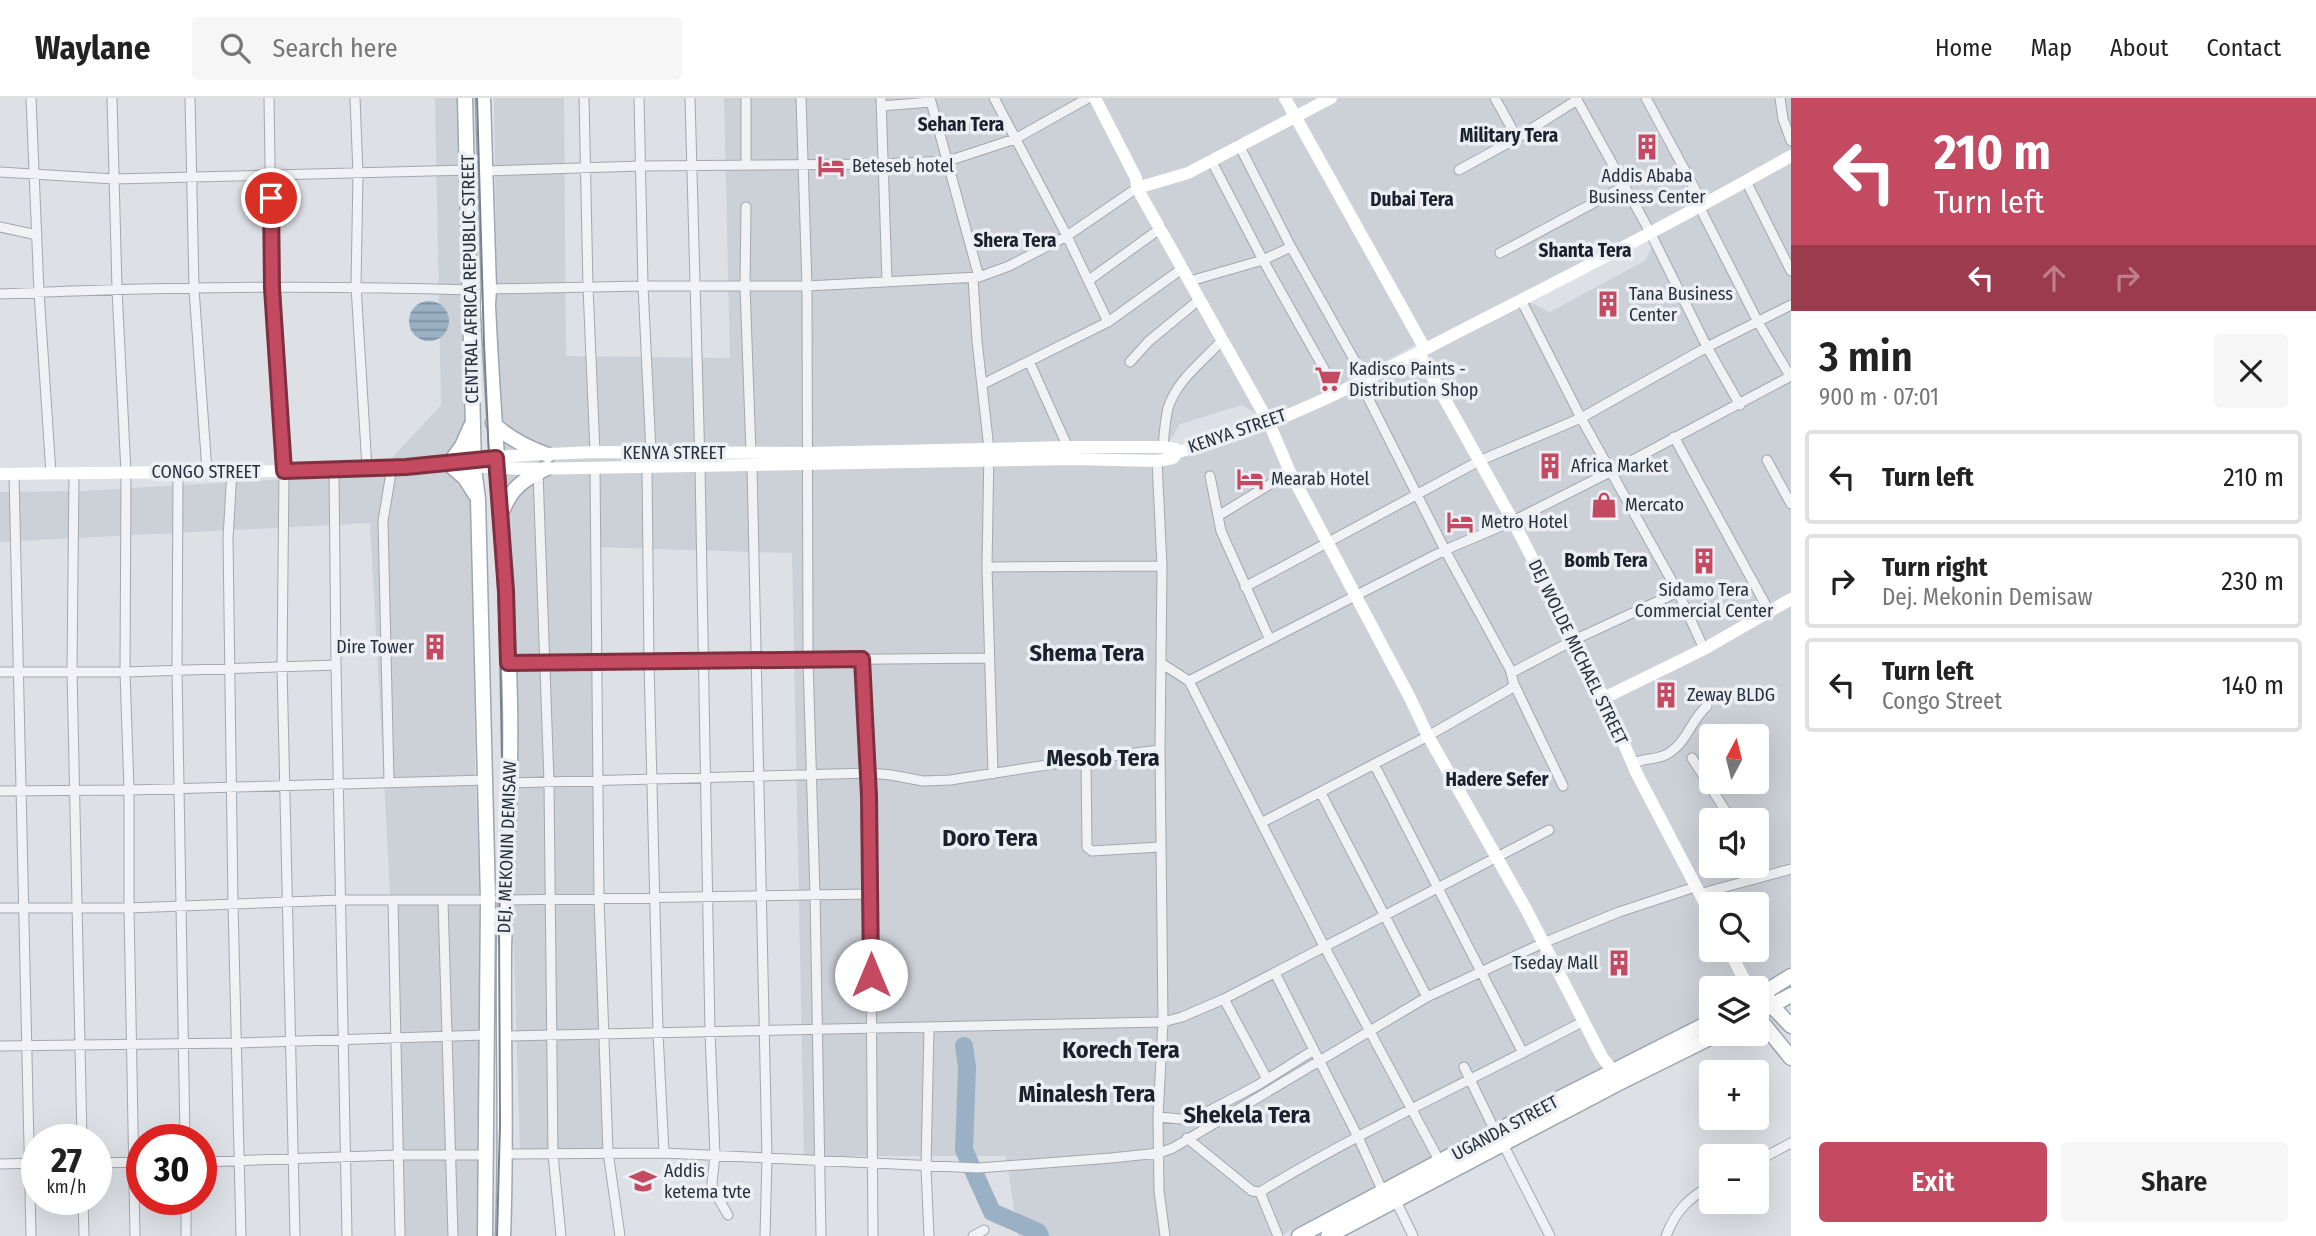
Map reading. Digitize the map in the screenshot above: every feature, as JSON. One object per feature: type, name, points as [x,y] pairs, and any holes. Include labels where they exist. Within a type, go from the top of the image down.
[{"type":"main road","name":"CENTRAL AFRICA REPUBLIC STREET","points":[[465,98],[474,464]]},
{"type":"main road","name":"CENTRAL AFRICA REPUBLIC STREET","points":[[483,98],[488,305],[496,463]]},
{"type":"main road","points":[[474,418],[452,464],[478,499]]},
{"type":"main road","points":[[494,423],[509,437],[533,450],[544,465],[516,487],[509,495],[500,515]]},
{"type":"main road","name":"DEJ. MEKONIN DEMISAW","points":[[496,463],[511,736],[506,900],[503,1236]]},
{"type":"main road","name":"DEJ. MEKONIN DEMISAW","points":[[474,464],[478,499],[488,900],[485,1236]]},
{"type":"main road","points":[[1769,987],[1791,976]]},
{"type":"main road","points":[[1769,994],[1791,995]]},
{"type":"main road","points":[[1769,1005],[1791,1026]]},
{"type":"main road","name":"UGANDA STREET","points":[[1328,1236],[1351,1230],[1499,1138],[1616,1077],[1699,1029]]},
{"type":"main road","points":[[1769,1030],[1791,1058]]},
{"type":"main road","name":"UGANDA STREET","points":[[1616,1077],[1699,1042]]},
{"type":"main road","name":"UGANDA STREET","points":[[1299,1236],[1440,1162],[1499,1138]]},
{"type":"street","points":[[31,98],[39,292],[51,474]]},
{"type":"street","points":[[112,98],[117,289],[126,472],[125,671],[132,1044],[136,1124]]},
{"type":"street","points":[[190,98],[194,289],[207,471]]},
{"type":"street","points":[[269,98],[272,288],[284,471],[282,666],[295,1236]]},
{"type":"street","points":[[355,98],[358,174],[356,286],[367,468]]},
{"type":"street","points":[[584,98],[595,452]]},
{"type":"street","points":[[639,98],[643,286],[651,452]]},
{"type":"street","points":[[690,98],[715,1155],[713,1189],[728,1215]]},
{"type":"street","points":[[746,98],[746,165]]},
{"type":"street","points":[[801,98],[807,286],[810,775],[815,894],[821,1236]]},
{"type":"street","points":[[994,98],[1067,236],[1108,321]]},
{"type":"street","points":[[485,171],[948,161],[1015,139],[1088,98]]},
{"type":"street","points":[[1095,98],[1136,178],[1137,188],[1269,423],[1290,472],[1428,736],[1543,943],[1602,1056],[1616,1077]]},
{"type":"street","name":"DEJ WOLDE MICHAEL STREET","points":[[1284,98],[1303,128],[1513,521],[1604,698],[1632,764],[1699,894]]},
{"type":"street","points":[[489,289],[807,286],[976,277],[1009,267],[1067,236],[1137,188],[1188,173],[1331,98]]},
{"type":"street","points":[[1495,98],[1517,138]]},
{"type":"street","points":[[1189,681],[1445,550],[1513,521],[1612,471],[1791,376],[1758,322],[1646,98]]},
{"type":"street","points":[[1780,98],[1783,119],[1791,141]]},
{"type":"street","points":[[1459,170],[1517,138],[1577,99],[1740,405]]},
{"type":"street","points":[[887,281],[881,102],[931,100],[976,277],[989,455],[987,567],[993,774]]},
{"type":"street","points":[[1239,145],[1363,381],[1445,550],[1511,673],[1563,786]]},
{"type":"street","name":"KENYA STREET","points":[[544,465],[595,452],[700,452],[751,460],[1071,453],[1163,447],[1178,452],[1269,423],[1363,381],[1791,156]]},
{"type":"street","points":[[1212,160],[1337,392]]},
{"type":"street","points":[[0,172],[114,179],[468,170]]},
{"type":"street","points":[[1746,181],[1791,271]]},
{"type":"street","points":[[1500,253],[1625,186]]},
{"type":"street","points":[[746,207],[745,286],[757,660],[767,1157],[765,1236]]},
{"type":"street","points":[[0,227],[37,235]]},
{"type":"street","points":[[1088,280],[1161,228]]},
{"type":"street","points":[[1190,281],[1264,260],[1291,247]]},
{"type":"street","points":[[982,384],[1108,321],[1183,268]]},
{"type":"street","points":[[0,294],[117,289],[356,286],[470,290]]},
{"type":"street","points":[[1130,362],[1149,341],[1200,299]]},
{"type":"street","points":[[1521,300],[1581,418],[1678,592],[1704,649]]},
{"type":"street","points":[[1245,587],[1479,461],[1581,418],[1707,347],[1791,304]]},
{"type":"street","points":[[1163,447],[1168,409],[1173,395],[1186,376],[1223,339]]},
{"type":"street","points":[[1029,361],[1071,453],[1157,461],[1173,458],[1178,452]]},
{"type":"street","points":[[1674,437],[1769,611]]},
{"type":"street","points":[[561,1236],[553,1154],[544,465],[595,468],[700,466],[751,460]]},
{"type":"street","points":[[1768,460],[1791,505]]},
{"type":"street","points":[[1157,461],[1162,566],[1160,847],[1163,1022],[1158,1117],[1159,1191],[1165,1236]]},
{"type":"street","name":"CONGO STREET","points":[[0,474],[284,471],[496,463],[544,465]]},
{"type":"street","points":[[389,781],[383,521],[391,467]]},
{"type":"street","points":[[647,467],[658,1033],[664,1153]]},
{"type":"street","points":[[595,468],[599,898],[608,1152],[620,1236]]},
{"type":"street","points":[[334,469],[347,1236]]},
{"type":"street","points":[[232,471],[228,538],[229,668],[241,1236]]},
{"type":"street","points":[[178,472],[177,670],[185,1124]]},
{"type":"street","points":[[1218,516],[1290,472]]},
{"type":"street","points":[[74,473],[72,670],[82,1124]]},
{"type":"street","points":[[14,474],[23,908],[31,1124]]},
{"type":"street","points":[[1210,476],[1222,531],[1269,639]]},
{"type":"street","points":[[987,567],[1162,566]]},
{"type":"street","points":[[1511,673],[1574,640],[1678,592]]},
{"type":"street","points":[[1604,698],[1704,649],[1791,599]]},
{"type":"street","points":[[508,663],[989,658]]},
{"type":"street","points":[[862,659],[869,774],[873,1236]]},
{"type":"street","points":[[1161,663],[1189,681],[1324,946],[1440,1162]]},
{"type":"street","points":[[0,672],[336,666]]},
{"type":"street","points":[[1261,823],[1428,736],[1510,689],[1514,684]]},
{"type":"street","points":[[1632,764],[1668,754],[1682,742],[1700,712],[1707,706]]},
{"type":"street","points":[[509,783],[869,774],[923,781],[993,774],[1160,750]]},
{"type":"street","points":[[1692,758],[1724,808]]},
{"type":"street","points":[[1086,759],[1087,847],[1092,851],[1160,847]]},
{"type":"street","points":[[1374,764],[1523,1053]]},
{"type":"street","points":[[0,791],[486,780]]},
{"type":"street","points":[[1321,793],[1427,998]]},
{"type":"street","points":[[504,1036],[1163,1022],[1224,999],[1549,830]]},
{"type":"street","points":[[505,1154],[664,1153],[978,1168],[1159,1153],[1173,1148],[1265,1095],[1369,1030],[1427,998],[1543,943],[1619,912],[1697,890],[1791,869]]},
{"type":"street","points":[[506,900],[870,894]]},
{"type":"street","points":[[0,908],[129,908],[340,900],[488,900]]},
{"type":"street","points":[[393,901],[400,1236]]},
{"type":"street","points":[[443,901],[453,1236]]},
{"type":"street","points":[[1275,973],[1383,1192]]},
{"type":"street","points":[[1224,999],[1262,1082],[1265,1095]]},
{"type":"street","points":[[1188,1121],[1191,1136],[1252,1191],[1260,1192],[1308,1163],[1584,1021]]},
{"type":"street","points":[[929,1028],[926,1167],[929,1236]]},
{"type":"street","points":[[0,1046],[237,1043],[486,1035]]},
{"type":"street","points":[[1158,1117],[1188,1121],[1262,1082],[1314,1050]]},
{"type":"street","points":[[1464,1067],[1550,1236]]},
{"type":"street","points":[[1769,1155],[1791,1143]]},
{"type":"street","points":[[217,1161],[486,1155]]},
{"type":"street","points":[[0,1164],[21,1163]]},
{"type":"street","points":[[1260,1192],[1278,1236]]},
{"type":"street","points":[[1666,1236],[1684,1204],[1699,1193]]},
{"type":"street","points":[[1396,1201],[1413,1236]]},
{"type":"street","points":[[31,1236],[32,1215]]},
{"type":"street","points":[[83,1215],[84,1236]]},
{"type":"street","points":[[135,1236],[136,1215]]},
{"type":"street","points":[[186,1215],[186,1236]]},
{"type":"street","points":[[972,1236],[985,1230]]},
{"type":"shaded area","points":[[435,98],[462,98],[471,455],[391,459],[441,405]]},
{"type":"shaded area","points":[[494,98],[564,98],[566,356],[730,358],[724,98],[1791,98],[1791,974],[1769,988],[1769,976],[1699,976],[1699,1024],[1280,1236],[1018,1236],[1006,1156],[804,1156],[792,553],[591,547],[603,1154],[520,1151],[499,469],[542,463],[499,458]],"holes":[[[1657,233],[1646,260],[1550,312],[1527,301]],[[1417,344],[1425,352],[1286,415]],[[1242,405],[1277,425],[1162,457],[990,458],[988,781],[989,458],[918,457],[1162,454],[1180,424]]]},
{"type":"shaded area","points":[[457,469],[472,472],[475,768],[483,989],[477,1138],[480,1236],[401,1236],[392,928],[370,523],[0,542],[0,492],[84,491]]},
{"type":"water","points":[[429,301],[443,307],[449,321],[443,335],[429,341],[415,335],[409,321],[415,307]]},
{"type":"waterway","points":[[964,1046],[967,1067],[964,1150],[992,1212],[1038,1232],[1040,1236]]},
{"type":"tram line","points":[[477,98],[490,480],[499,590],[503,815],[499,919],[500,1124],[497,1236]]},
{"type":"place","name":"Addis Ababa Business Center","points":[[1647,147]]},
{"type":"place","name":"Beteseb hotel","points":[[831,166]]},
{"type":"place","name":"Tana Business Center","points":[[1608,304]]},
{"type":"place","name":"Kadisco Paints - Distribution Shop","points":[[1328,379]]},
{"type":"place","name":"Africa Market","points":[[1550,466]]},
{"type":"place","name":"Mearab Hotel","points":[[1250,479]]},
{"type":"place","name":"Mercato","points":[[1604,505]]},
{"type":"place","name":"Metro Hotel","points":[[1460,522]]},
{"type":"place","name":"Sidamo Tera Commercial Center","points":[[1704,561]]},
{"type":"place","name":"Dire Tower","points":[[435,647]]},
{"type":"place","name":"Zeway BLDG","points":[[1666,695]]},
{"type":"place","name":"Tseday Mall","points":[[1619,963]]},
{"type":"place","name":"Addis ketema tvte","points":[[643,1181]]},
{"type":"district","name":"Sehan Tera","points":[[961,124]]},
{"type":"district","name":"Military Tera","points":[[1509,135]]},
{"type":"district","name":"Dubai Tera","points":[[1412,199]]},
{"type":"district","name":"Shera Tera","points":[[1015,240]]},
{"type":"district","name":"Shanta Tera","points":[[1585,250]]},
{"type":"district","name":"Bomb Tera","points":[[1606,560]]},
{"type":"district","name":"Shema Tera","points":[[1087,653]]},
{"type":"district","name":"Mesob Tera","points":[[1103,758]]},
{"type":"district","name":"Hadere Sefer","points":[[1497,779]]},
{"type":"district","name":"Doro Tera","points":[[990,838]]},
{"type":"district","name":"Korech Tera","points":[[1121,1050]]},
{"type":"district","name":"Minalesh Tera","points":[[1087,1094]]},
{"type":"district","name":"Shekela Tera","points":[[1247,1115]]},
{"type":"route","points":[[271,198],[272,288],[284,471],[456,464],[474,459],[496,458],[506,591],[508,663],[862,659],[869,796],[871,975]]}]
